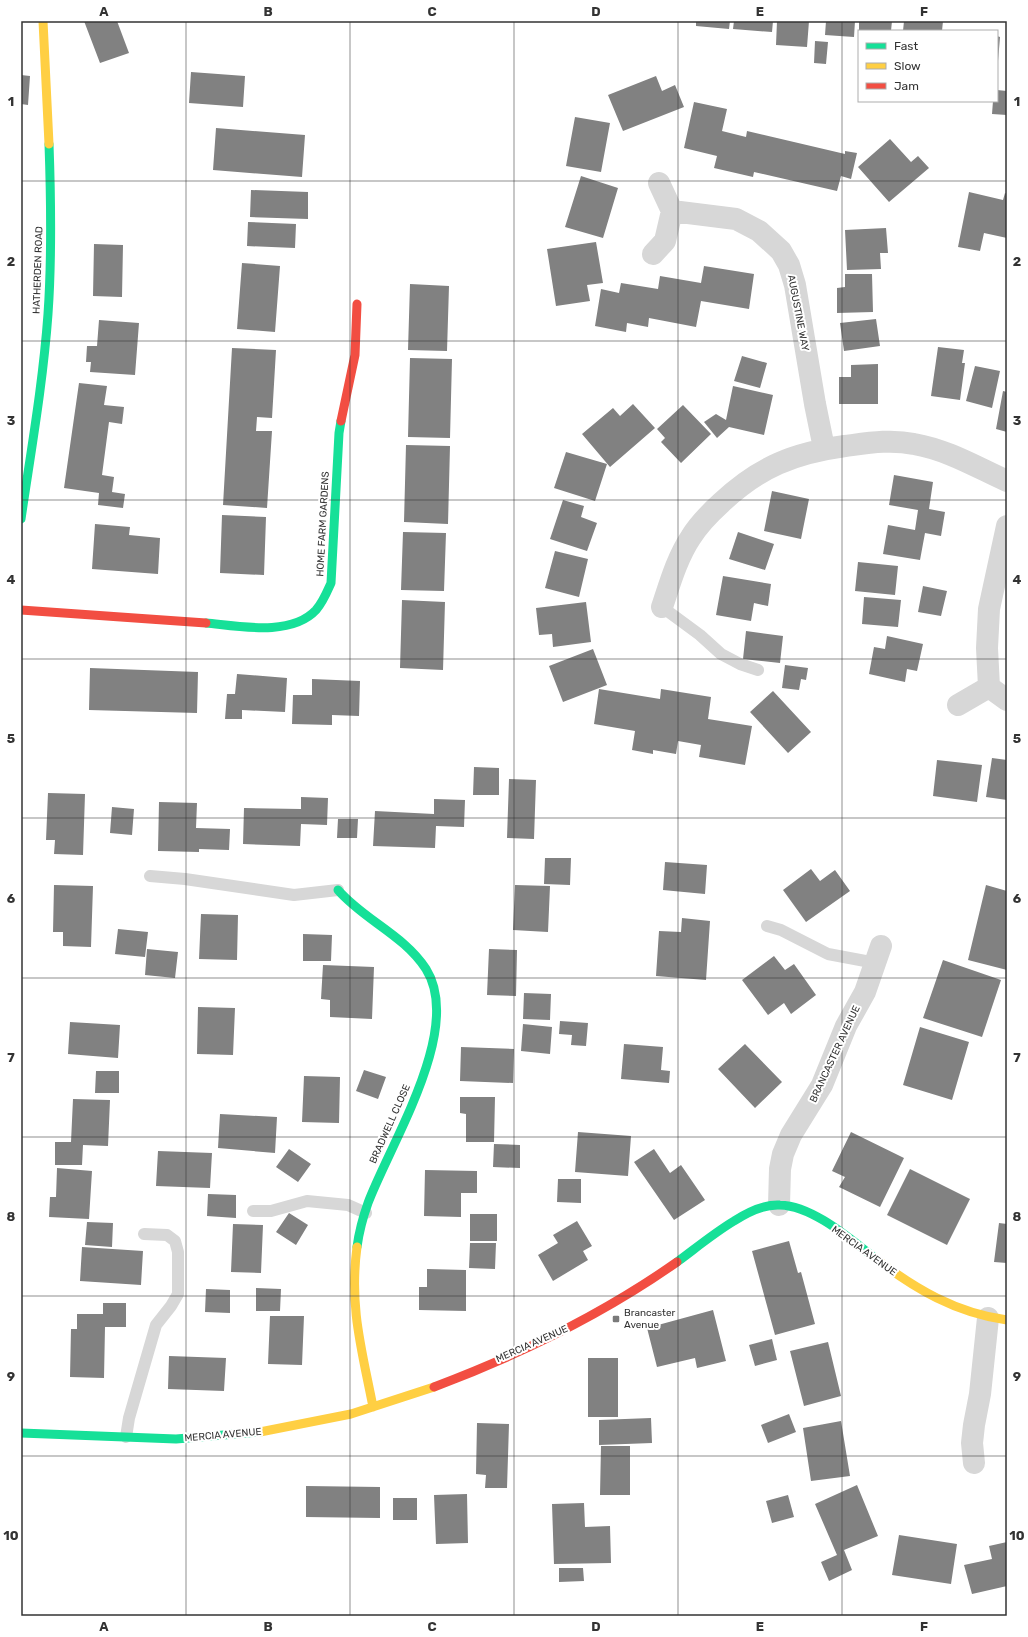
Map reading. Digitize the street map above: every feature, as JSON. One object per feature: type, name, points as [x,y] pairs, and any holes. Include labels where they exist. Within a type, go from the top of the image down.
[{"type":"street","name":"HATHERDEN ROAD","points":[[21,519],[39,402],[48,313],[50,213],[48,96],[43,21]]},
{"type":"street","points":[[654,254],[665,241],[672,211],[659,184]]},
{"type":"street","name":"AUGUSTINE WAY","points":[[672,211],[727,217],[744,222],[767,237],[783,254],[789,265],[794,285],[824,448]]},
{"type":"street","name":"HOME FARM GARDENS","points":[[21,610],[271,628],[293,625],[309,617],[324,602],[331,583],[339,433],[354,355],[358,304]]},
{"type":"street","points":[[662,607],[675,569],[686,546],[706,517],[737,488],[766,468],[790,458],[824,448],[881,442],[915,444],[951,454],[1007,481]]},
{"type":"street","points":[[989,687],[987,648],[989,609],[1007,526]]},
{"type":"street","points":[[989,687],[1007,700]]},
{"type":"street","points":[[958,705],[989,687]]},
{"type":"street","name":"BRADWELL CLOSE","points":[[338,890],[360,912],[401,941],[415,954],[422,962],[432,979],[438,1000],[438,1023],[428,1063],[366,1213],[360,1232],[357,1252],[355,1310],[373,1407]]},
{"type":"street","name":"BRANCASTER AVENUE","points":[[779,1205],[780,1169],[783,1154],[791,1135],[822,1085],[846,1026],[865,992],[878,954]]},
{"type":"street","name":"MERCIA AVENUE","points":[[21,1433],[199,1438],[269,1431],[324,1420],[373,1407],[439,1385],[576,1324],[618,1301],[742,1217],[779,1205],[801,1210],[837,1229],[899,1276],[934,1298],[962,1311],[998,1319],[974,1425],[972,1443],[974,1463]]},
{"type":"lane","points":[[662,607],[700,635],[721,654],[740,664],[758,670]]},
{"type":"lane","points":[[150,876],[185,879],[294,895],[338,890]]},
{"type":"lane","points":[[767,926],[781,930],[828,954],[878,954]]},
{"type":"lane","points":[[253,1211],[271,1211],[308,1201],[348,1205],[366,1213]]},
{"type":"lane","points":[[126,1437],[129,1418],[156,1325],[171,1306],[178,1294],[178,1252],[175,1241],[167,1235],[144,1234]]},
{"type":"building","points":[[84,21],[117,21],[129,53],[100,63]]},
{"type":"building","points":[[696,21],[730,21],[729,29],[696,26]]},
{"type":"building","points":[[734,21],[773,21],[772,32],[733,29]]},
{"type":"building","points":[[777,21],[809,21],[807,47],[776,45]]},
{"type":"building","points":[[826,21],[855,21],[854,37],[825,35]]},
{"type":"building","points":[[859,21],[892,21],[891,30],[859,30]]},
{"type":"building","points":[[904,21],[943,21],[942,30],[903,30]]},
{"type":"building","points":[[998,36],[1000,37],[998,61]]},
{"type":"building","points":[[815,41],[828,42],[826,64],[814,63]]},
{"type":"building","points":[[191,72],[245,76],[243,107],[189,103]]},
{"type":"building","points":[[21,75],[30,76],[28,105],[21,104]]},
{"type":"building","points":[[656,76],[662,91],[675,85],[684,107],[623,131],[608,95]]},
{"type":"building","points":[[998,90],[1007,91],[1007,115],[992,114],[993,102],[998,102]]},
{"type":"building","points":[[694,102],[727,109],[722,131],[746,137],[747,131],[845,154],[845,151],[857,153],[851,179],[841,176],[837,191],[754,172],[753,177],[714,168],[717,156],[684,148]]},
{"type":"building","points":[[575,117],[610,123],[601,172],[566,166]]},
{"type":"building","points":[[216,128],[305,135],[302,177],[213,170]]},
{"type":"building","points":[[890,139],[911,162],[918,156],[929,168],[889,202],[858,167]]},
{"type":"building","points":[[581,176],[618,188],[603,238],[565,227]]},
{"type":"building","points":[[251,190],[308,192],[308,219],[250,217]]},
{"type":"building","points":[[969,192],[1003,200],[1005,193],[1007,194],[1007,238],[984,233],[980,251],[958,247]]},
{"type":"building","points":[[248,222],[296,224],[295,248],[247,246]]},
{"type":"building","points":[[886,228],[888,253],[880,253],[881,269],[847,270],[845,230]]},
{"type":"building","points":[[596,242],[603,283],[587,285],[590,301],[556,306],[547,249]]},
{"type":"building","points":[[94,244],[123,245],[122,297],[93,296]]},
{"type":"building","points":[[242,263],[280,266],[275,332],[237,329]]},
{"type":"building","points":[[704,266],[754,274],[749,309],[701,301],[696,327],[649,318],[648,327],[627,323],[626,332],[595,326],[601,289],[619,293],[621,283],[658,289],[660,276],[701,283]]},
{"type":"building","points":[[845,274],[872,274],[873,312],[837,313],[837,288],[845,287]]},
{"type":"building","points":[[410,284],[449,286],[447,351],[408,350]]},
{"type":"building","points":[[876,319],[880,346],[844,351],[840,323]]},
{"type":"building","points":[[99,320],[139,323],[135,375],[90,372],[91,362],[86,362],[87,346],[97,346]]},
{"type":"building","points":[[938,347],[964,350],[962,363],[965,363],[960,400],[931,396]]},
{"type":"building","points":[[232,348],[276,350],[272,418],[257,417],[256,431],[272,431],[267,508],[223,505]]},
{"type":"building","points":[[742,356],[767,363],[760,388],[734,381]]},
{"type":"building","points":[[410,358],[452,359],[450,438],[408,437]]},
{"type":"building","points":[[878,364],[878,404],[839,404],[839,377],[851,377],[851,365]]},
{"type":"building","points":[[975,366],[1000,371],[992,408],[966,401]]},
{"type":"building","points":[[79,383],[107,386],[104,405],[124,407],[122,424],[109,422],[102,475],[114,477],[112,492],[125,494],[123,508],[98,505],[99,493],[64,488]]},
{"type":"building","points":[[733,386],[773,395],[764,435],[729,427],[717,438],[704,422],[716,414],[726,420]]},
{"type":"building","points":[[1003,391],[1007,392],[1007,432],[996,429]]},
{"type":"building","points":[[633,404],[655,428],[610,467],[582,434],[613,408],[620,416]]},
{"type":"building","points":[[683,405],[711,434],[681,463],[661,442],[665,438],[657,429]]},
{"type":"building","points":[[406,445],[450,446],[448,524],[404,522]]},
{"type":"building","points":[[566,452],[607,464],[595,501],[554,488]]},
{"type":"building","points":[[894,475],[933,482],[929,509],[945,512],[941,536],[925,533],[920,560],[883,554],[888,525],[915,530],[918,510],[889,505]]},
{"type":"building","points":[[772,491],[809,499],[801,539],[764,531]]},
{"type":"building","points":[[563,500],[584,506],[581,517],[597,523],[587,551],[550,539]]},
{"type":"building","points":[[222,515],[266,517],[264,575],[220,573]]},
{"type":"building","points":[[95,524],[130,527],[129,535],[160,538],[158,574],[92,569]]},
{"type":"building","points":[[403,532],[446,533],[444,591],[401,590]]},
{"type":"building","points":[[738,532],[774,544],[765,570],[729,559]]},
{"type":"building","points":[[555,551],[588,559],[579,597],[545,588]]},
{"type":"building","points":[[858,562],[898,566],[895,595],[855,591]]},
{"type":"building","points":[[723,576],[771,584],[768,606],[754,603],[751,621],[716,615]]},
{"type":"building","points":[[923,586],[947,591],[941,616],[918,612]]},
{"type":"building","points":[[864,597],[901,600],[898,627],[862,624]]},
{"type":"building","points":[[402,600],[445,602],[443,670],[400,668]]},
{"type":"building","points":[[586,602],[591,642],[553,647],[552,634],[539,635],[536,608]]},
{"type":"building","points":[[746,631],[783,636],[780,663],[743,659]]},
{"type":"building","points":[[887,636],[923,644],[917,671],[907,669],[905,682],[869,674],[874,647],[885,649]]},
{"type":"building","points":[[593,649],[607,685],[563,702],[549,666]]},
{"type":"building","points":[[785,665],[808,668],[806,680],[801,679],[799,690],[782,688]]},
{"type":"building","points":[[90,668],[198,672],[197,713],[89,710]]},
{"type":"building","points":[[237,674],[287,678],[285,712],[242,710],[242,719],[225,719],[227,694],[235,694]]},
{"type":"building","points":[[312,679],[360,681],[359,716],[332,715],[332,725],[292,724],[293,695],[312,695]]},
{"type":"building","points":[[599,689],[660,699],[661,689],[711,697],[708,719],[752,726],[745,765],[699,757],[701,745],[678,741],[676,754],[653,750],[653,754],[632,750],[635,731],[594,724]]},
{"type":"building","points":[[773,691],[811,732],[788,753],[750,712]]},
{"type":"building","points":[[992,758],[1007,760],[1007,800],[986,797]]},
{"type":"building","points":[[937,760],[982,765],[977,802],[933,796]]},
{"type":"building","points":[[474,767],[499,768],[499,795],[473,795]]},
{"type":"building","points":[[509,779],[536,780],[534,839],[507,838]]},
{"type":"building","points":[[48,793],[85,794],[83,855],[54,854],[55,840],[46,840]]},
{"type":"building","points":[[301,797],[328,798],[327,825],[301,824],[300,846],[243,844],[244,808],[301,809]]},
{"type":"building","points":[[434,799],[465,800],[464,827],[436,826],[435,848],[373,846],[375,811],[434,814]]},
{"type":"building","points":[[159,802],[197,803],[196,828],[230,829],[229,850],[199,849],[199,852],[158,851]]},
{"type":"building","points":[[112,807],[134,809],[132,835],[110,833]]},
{"type":"building","points":[[338,819],[358,819],[357,838],[337,838]]},
{"type":"building","points":[[545,858],[571,858],[570,885],[544,884]]},
{"type":"building","points":[[665,862],[707,865],[705,894],[663,890]]},
{"type":"building","points":[[811,869],[820,881],[835,870],[850,891],[806,922],[783,890]]},
{"type":"building","points":[[54,885],[93,886],[91,947],[63,946],[63,932],[53,932]]},
{"type":"building","points":[[515,885],[550,886],[548,932],[513,930]]},
{"type":"building","points":[[986,885],[1007,891],[1007,970],[968,960]]},
{"type":"building","points":[[201,914],[238,915],[237,960],[199,959]]},
{"type":"building","points":[[682,918],[710,921],[706,980],[656,976],[659,931],[681,932]]},
{"type":"building","points":[[118,929],[148,932],[145,957],[115,954]]},
{"type":"building","points":[[303,934],[332,935],[331,961],[303,961]]},
{"type":"building","points":[[147,949],[178,952],[175,978],[145,975]]},
{"type":"building","points":[[489,949],[517,950],[516,996],[487,995]]},
{"type":"building","points":[[774,956],[785,970],[794,964],[816,995],[791,1014],[784,1003],[768,1015],[742,980]]},
{"type":"building","points":[[943,960],[1001,980],[982,1037],[923,1018]]},
{"type":"building","points":[[323,965],[374,967],[372,1019],[330,1017],[330,1000],[321,999]]},
{"type":"building","points":[[524,993],[551,994],[550,1020],[523,1019]]},
{"type":"building","points":[[198,1007],[235,1008],[233,1055],[197,1054]]},
{"type":"building","points":[[560,1021],[588,1023],[586,1046],[571,1045],[572,1035],[559,1034]]},
{"type":"building","points":[[70,1022],[120,1025],[118,1058],[68,1054]]},
{"type":"building","points":[[523,1024],[552,1027],[550,1054],[521,1051]]},
{"type":"building","points":[[920,1027],[969,1042],[952,1100],[903,1085]]},
{"type":"building","points":[[624,1044],[663,1047],[661,1070],[670,1071],[669,1083],[621,1079]]},
{"type":"building","points":[[745,1044],[782,1082],[755,1108],[718,1069]]},
{"type":"building","points":[[461,1047],[514,1049],[513,1083],[460,1081]]},
{"type":"building","points":[[364,1070],[386,1077],[378,1099],[356,1091]]},
{"type":"building","points":[[96,1071],[119,1071],[119,1093],[95,1093]]},
{"type":"building","points":[[304,1076],[340,1077],[339,1123],[302,1122]]},
{"type":"building","points":[[460,1097],[495,1097],[494,1142],[466,1142],[466,1114],[460,1113]]},
{"type":"building","points":[[73,1099],[110,1100],[108,1146],[83,1145],[82,1165],[55,1165],[55,1142],[71,1142]]},
{"type":"building","points":[[220,1114],[277,1117],[275,1153],[218,1148]]},
{"type":"building","points":[[578,1132],[631,1136],[628,1176],[575,1172]]},
{"type":"building","points":[[851,1132],[904,1158],[880,1207],[839,1187],[845,1177],[832,1171]]},
{"type":"building","points":[[494,1144],[520,1145],[520,1168],[493,1167]]},
{"type":"building","points":[[289,1149],[311,1164],[298,1182],[276,1167]]},
{"type":"building","points":[[654,1149],[670,1173],[681,1165],[705,1200],[674,1220],[634,1162]]},
{"type":"building","points":[[158,1151],[212,1153],[210,1188],[156,1186]]},
{"type":"building","points":[[57,1168],[92,1171],[89,1219],[49,1217],[50,1197],[56,1197]]},
{"type":"building","points":[[910,1169],[970,1199],[947,1245],[887,1215]]},
{"type":"building","points":[[425,1170],[477,1171],[477,1193],[461,1193],[461,1217],[424,1216]]},
{"type":"building","points":[[558,1179],[581,1179],[581,1203],[557,1202]]},
{"type":"building","points":[[208,1194],[236,1195],[236,1218],[207,1216]]},
{"type":"building","points":[[289,1213],[308,1225],[296,1245],[276,1232]]},
{"type":"building","points":[[470,1214],[497,1214],[497,1241],[470,1241]]},
{"type":"building","points":[[577,1221],[592,1246],[583,1251],[588,1260],[553,1281],[538,1255],[558,1243],[553,1235]]},
{"type":"building","points":[[87,1222],[113,1223],[112,1247],[85,1245]]},
{"type":"building","points":[[999,1223],[1007,1224],[1007,1263],[994,1262]]},
{"type":"building","points":[[233,1224],[263,1225],[261,1273],[231,1272]]},
{"type":"building","points":[[789,1241],[798,1273],[801,1272],[815,1324],[775,1335],[752,1251]]},
{"type":"building","points":[[470,1243],[496,1243],[495,1269],[469,1268]]},
{"type":"building","points":[[82,1247],[143,1251],[141,1285],[80,1281]]},
{"type":"building","points":[[427,1269],[466,1270],[466,1311],[419,1310],[419,1287],[427,1287]]},
{"type":"building","points":[[256,1288],[281,1289],[280,1311],[256,1311]]},
{"type":"building","points":[[206,1289],[230,1290],[230,1313],[205,1312]]},
{"type":"building","points":[[103,1303],[126,1303],[126,1327],[105,1327],[104,1378],[70,1377],[71,1329],[77,1329],[77,1314],[103,1314]]},
{"type":"building","points":[[713,1310],[726,1361],[697,1368],[695,1358],[657,1367],[647,1328]]},
{"type":"building","points":[[270,1316],[304,1316],[302,1365],[268,1364]]},
{"type":"building","points":[[772,1339],[777,1360],[755,1366],[749,1345]]},
{"type":"building","points":[[828,1342],[841,1396],[804,1406],[790,1351]]},
{"type":"building","points":[[169,1356],[226,1358],[224,1391],[168,1389]]},
{"type":"building","points":[[588,1358],[618,1358],[618,1417],[588,1417]]},
{"type":"building","points":[[789,1414],[796,1432],[768,1443],[761,1425]]},
{"type":"building","points":[[651,1418],[652,1443],[599,1445],[599,1420]]},
{"type":"building","points":[[841,1421],[850,1476],[811,1481],[803,1428]]},
{"type":"building","points":[[477,1423],[509,1424],[507,1488],[485,1488],[486,1475],[476,1474]]},
{"type":"building","points":[[601,1446],[630,1446],[630,1495],[600,1495]]},
{"type":"building","points":[[857,1485],[878,1536],[844,1550],[852,1570],[829,1581],[821,1562],[837,1555],[815,1504]]},
{"type":"building","points":[[306,1486],[380,1487],[380,1518],[306,1517]]},
{"type":"building","points":[[467,1494],[468,1543],[436,1544],[434,1495]]},
{"type":"building","points":[[788,1495],[794,1517],[772,1523],[766,1501]]},
{"type":"building","points":[[393,1498],[417,1498],[417,1520],[393,1520]]},
{"type":"building","points":[[584,1503],[585,1527],[610,1526],[611,1563],[554,1564],[552,1504]]},
{"type":"building","points":[[899,1535],[957,1544],[951,1584],[892,1575]]},
{"type":"building","points":[[1007,1542],[1007,1586],[972,1594],[964,1565],[992,1559],[989,1546]]},
{"type":"building","points":[[559,1568],[583,1568],[584,1581],[559,1582]]},
{"type":"traffic: fast","points":[[21,519],[40,391],[48,314],[51,229],[49,144]]},
{"type":"traffic: fast","points":[[206,623],[264,628],[279,627],[293,624],[305,618],[316,610],[321,604],[331,583],[339,433],[341,421]]},
{"type":"traffic: fast","points":[[338,890],[348,901],[395,937],[417,957],[426,969],[435,994],[436,1023],[430,1054],[420,1086],[368,1203],[361,1225],[357,1247]]},
{"type":"traffic: fast","points":[[677,1262],[739,1218],[756,1209],[774,1205],[793,1207],[818,1217],[843,1233],[875,1258]]},
{"type":"traffic: fast","points":[[21,1433],[176,1439],[260,1432]]},
{"type":"traffic: slow","points":[[43,21],[49,144]]},
{"type":"traffic: slow","points":[[357,1247],[355,1269],[356,1309],[361,1347],[373,1407]]},
{"type":"traffic: slow","points":[[875,1258],[905,1280],[937,1298],[970,1312],[1007,1320]]},
{"type":"traffic: slow","points":[[260,1432],[351,1414],[434,1387]]},
{"type":"traffic: jam","points":[[341,421],[355,355],[357,304]]},
{"type":"traffic: jam","points":[[21,610],[206,623]]},
{"type":"traffic: jam","points":[[434,1387],[466,1375],[560,1332],[620,1299],[677,1262]]},
{"type":"place","name":"Brancaster Avenue","points":[[616,1319]]}]
